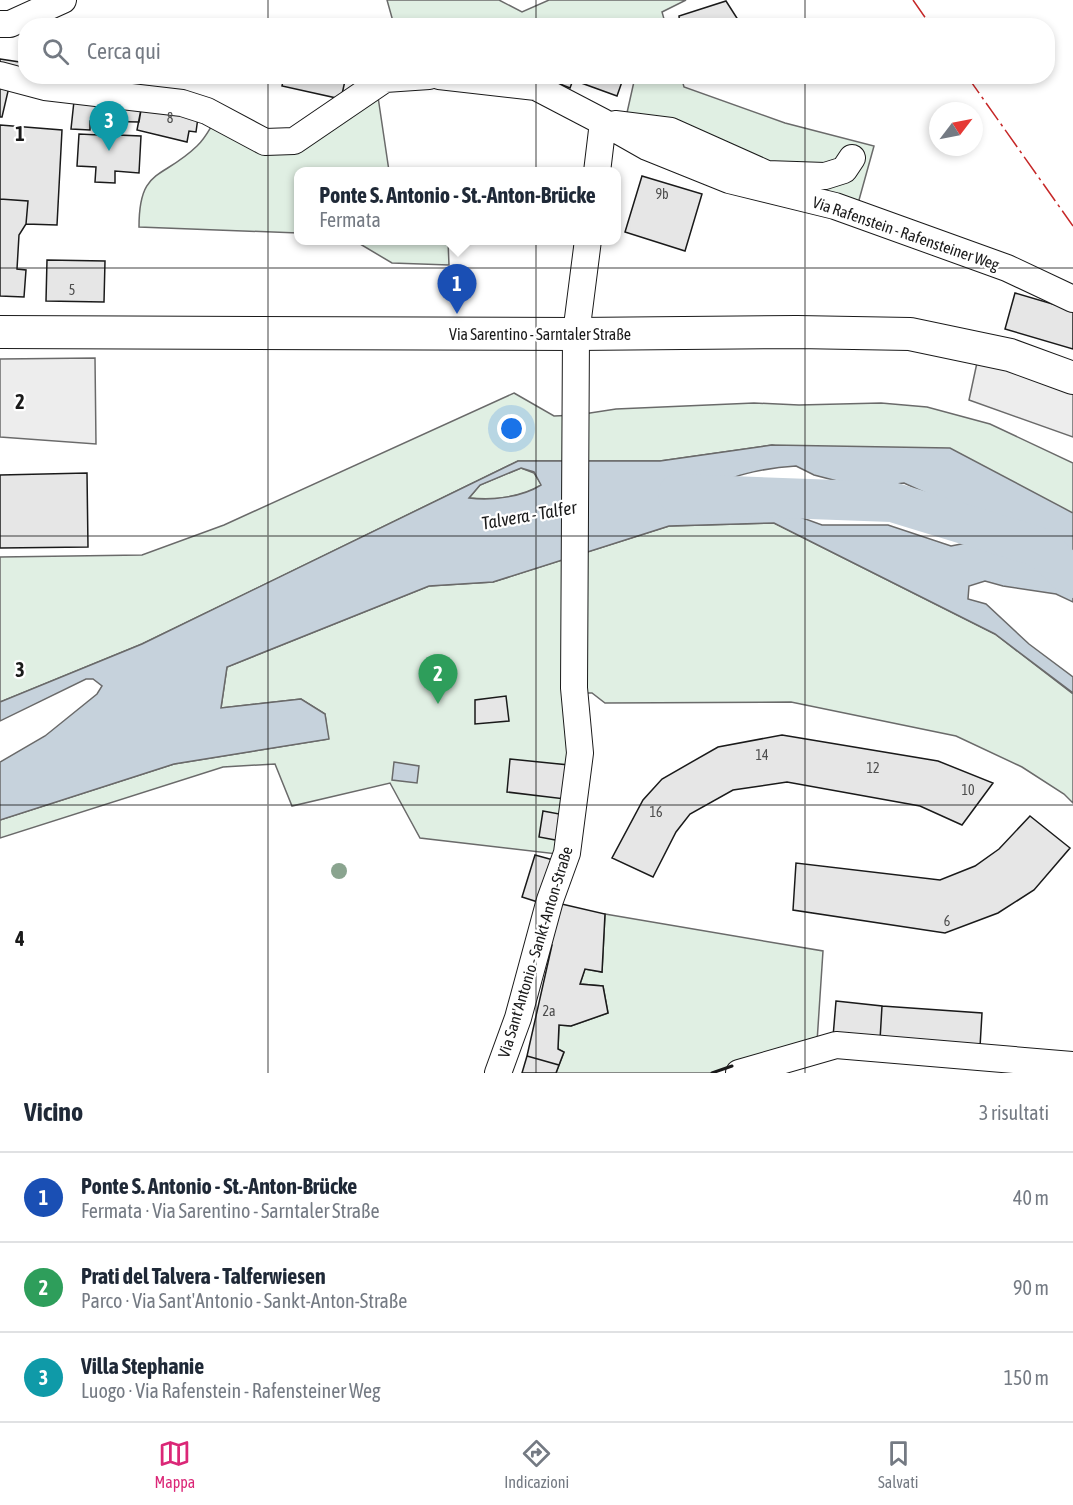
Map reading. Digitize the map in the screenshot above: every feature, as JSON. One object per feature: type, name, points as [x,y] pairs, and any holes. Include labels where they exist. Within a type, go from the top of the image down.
[{"type":"main road","name":"Via Sarentino - Sarntaler Straße","points":[[0,332],[910,334],[1010,355],[1073,378]]},
{"type":"street","points":[[23,18],[63,0]]},
{"type":"street","points":[[0,24],[10,24],[18,20]]},
{"type":"street","points":[[0,75],[18,80]]},
{"type":"street","points":[[34,84],[183,103],[207,111],[265,142],[294,141],[376,84]]},
{"type":"street","name":"Via Rafenstein - Rafensteiner Weg","points":[[510,84],[536,87],[646,147],[729,180],[835,206],[1007,268],[1073,299]]},
{"type":"street","points":[[597,167],[603,122],[671,131],[767,174],[825,176],[844,170],[852,158]]},
{"type":"street","points":[[576,334],[587,245]]},
{"type":"street","name":"Via Sant'Antonio - Sankt-Anton-Straße","points":[[498,1073],[518,1018],[550,900],[567,853],[580,753],[574,688],[576,334]]},
{"type":"street","points":[[739,1073],[836,1045],[1073,1065]]},
{"type":"street","points":[[836,1045],[866,1063],[937,1068],[968,1073]]},
{"type":"green space","points":[[387,0],[499,0],[522,12],[549,0],[686,0],[662,12],[664,18],[392,18]]},
{"type":"green space","points":[[633,84],[683,84],[684,87],[785,123],[874,146],[854,218],[620,144]]},
{"type":"green space","points":[[377,90],[388,167],[294,167],[294,233],[139,227],[140,208],[148,184],[197,146],[216,119],[265,142]]},
{"type":"green space","points":[[362,245],[448,245],[449,265],[392,263]]},
{"type":"green space","points":[[514,393],[554,416],[616,409],[754,403],[799,405],[881,403],[927,407],[990,424],[1073,463],[1073,513],[772,445],[660,461],[518,461],[142,644],[0,702],[0,557],[142,555],[224,525]]},
{"type":"green space","points":[[521,468],[534,473],[542,485],[525,493],[506,497],[469,498],[480,485]]},
{"type":"green space","points":[[774,523],[995,634],[1073,694],[1073,803],[1064,794],[1022,767],[956,736],[791,702],[605,703],[592,693],[568,693],[569,761],[557,854],[420,838],[390,783],[292,806],[275,764],[223,767],[0,838],[0,820],[174,764],[328,739],[325,714],[301,699],[221,708],[227,667],[429,586],[493,582],[669,526]]},
{"type":"green space","points":[[605,914],[823,951],[817,1042],[788,1046],[712,1073],[556,1073],[564,1052],[558,1049],[559,1025],[571,1026],[608,1013],[603,986],[580,984],[585,969],[602,972]]},
{"type":"shaded area","points":[[95,358],[96,444],[0,437],[0,359]]},
{"type":"shaded area","points":[[978,358],[1073,389],[1073,437],[969,400]]},
{"type":"water","points":[[772,445],[950,448],[1073,513],[1073,602],[1056,594],[985,581],[969,586],[968,599],[986,604],[1029,644],[1073,677],[1073,693],[995,634],[774,523],[669,526],[493,582],[429,586],[227,667],[221,708],[301,699],[325,714],[329,739],[174,764],[0,820],[0,762],[45,736],[97,694],[102,686],[93,679],[86,679],[0,721],[0,702],[142,644],[518,461],[660,461]],"holes":[[[796,466],[814,475],[864,488],[904,483],[941,500],[957,511],[963,518],[969,540],[966,543],[951,546],[888,525],[822,525],[756,501],[719,493],[716,489],[722,483],[741,475],[766,469]],[[521,468],[534,472],[541,485],[525,493],[506,497],[469,498],[480,485]]]},
{"type":"water","points":[[394,762],[419,766],[417,783],[392,780]]},
{"type":"building","points":[[726,1],[737,18],[679,18],[679,16]]},
{"type":"building","points":[[0,59],[18,62],[18,74],[0,71]]},
{"type":"building","points":[[0,84],[9,87],[2,117],[0,117]]},
{"type":"building","points":[[282,84],[344,84],[341,99],[282,86]]},
{"type":"building","points":[[560,84],[572,84],[570,88]]},
{"type":"building","points":[[584,84],[621,84],[617,96]]},
{"type":"building","points":[[74,101],[142,104],[139,122],[90,121],[90,130],[71,129]]},
{"type":"building","points":[[142,104],[199,110],[196,132],[189,131],[187,142],[137,130]]},
{"type":"building","points":[[0,125],[62,130],[57,225],[26,224],[28,201],[0,199]]},
{"type":"building","points":[[100,125],[118,126],[118,135],[141,136],[139,173],[115,171],[115,183],[95,182],[96,167],[77,166],[79,134],[99,135]]},
{"type":"building","points":[[642,176],[702,194],[685,251],[625,232]]},
{"type":"building","points":[[0,199],[28,201],[26,224],[19,235],[17,269],[26,270],[24,297],[0,296]]},
{"type":"building","points":[[47,260],[105,261],[104,302],[46,301]]},
{"type":"building","points":[[1015,293],[1073,310],[1073,349],[1005,329]]},
{"type":"building","points":[[87,473],[88,547],[0,548],[0,475]]},
{"type":"building","points":[[506,696],[509,721],[475,724],[475,700]]},
{"type":"building","points":[[782,735],[938,761],[993,783],[962,825],[920,806],[787,782],[733,790],[690,814],[676,832],[653,877],[612,858],[643,800],[662,779],[718,747]]},
{"type":"building","points":[[510,759],[569,765],[565,799],[507,792]]},
{"type":"building","points":[[543,811],[565,815],[561,841],[539,837]]},
{"type":"building","points":[[1030,816],[1070,848],[1034,890],[998,913],[945,933],[793,910],[796,863],[940,880],[975,866],[999,849]]},
{"type":"building","points":[[535,855],[557,861],[544,904],[522,897]]},
{"type":"building","points":[[553,902],[605,914],[602,972],[585,969],[580,984],[603,986],[608,1013],[571,1026],[559,1025],[558,1049],[564,1052],[559,1065],[527,1056],[552,945],[543,942]]},
{"type":"building","points":[[836,1001],[882,1006],[880,1040],[833,1037]]},
{"type":"building","points":[[882,1006],[982,1013],[980,1047],[880,1040]]},
{"type":"building","points":[[527,1056],[559,1065],[556,1073],[522,1073]]},
{"type":"waterway","name":"Talvera - Talfer","points":[[678,494],[892,502],[1042,548],[1073,578]]},
{"type":"wall","points":[[712,1073],[732,1066]]},
{"type":"power","points":[[913,0],[925,18]]},
{"type":"power","points":[[973,84],[1073,226]]},
{"type":"place","name":"Villa Stephanie","points":[[109,151]]},
{"type":"place","name":"Ponte S. Antonio - St.-Anton-Brücke","points":[[457,314]]},
{"type":"place","name":"Prati del Talvera - Talferwiesen","points":[[438,704]]}]
